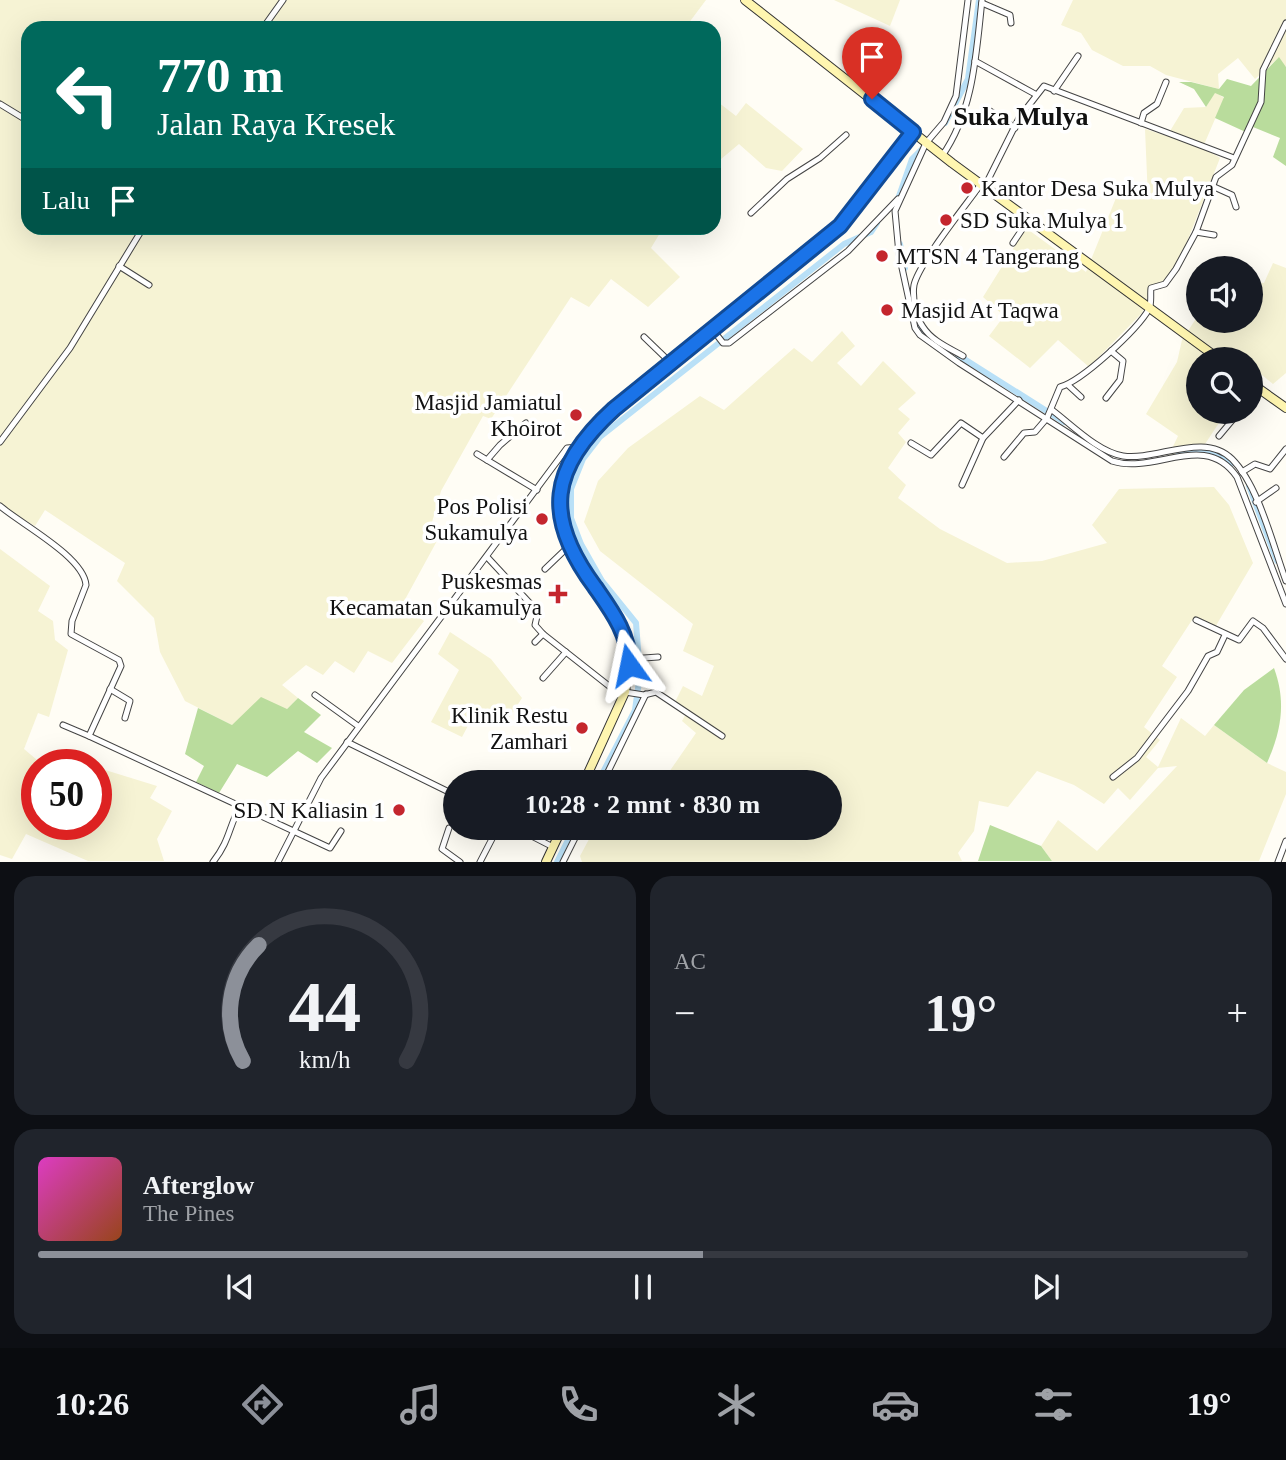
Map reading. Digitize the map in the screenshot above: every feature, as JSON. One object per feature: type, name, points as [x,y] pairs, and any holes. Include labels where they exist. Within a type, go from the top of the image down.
[{"type":"main road","points":[[745,0],[940,154],[1203,347]]},
{"type":"main road","points":[[590,770],[627,694],[632,658],[617,620],[568,547],[559,503],[563,483],[578,447],[614,409],[840,226],[913,132]]},
{"type":"main road","points":[[1263,392],[1286,408]]},
{"type":"main road","points":[[546,862],[556,840]]},
{"type":"street","points":[[268,21],[283,0]]},
{"type":"street","points":[[968,0],[970,58],[951,110],[927,144],[895,211],[895,232],[915,328],[931,344],[1019,400],[1050,414],[1120,456],[1212,449],[1231,458],[1242,472],[1256,502],[1282,580],[1286,604]]},
{"type":"street","points":[[940,154],[959,129],[982,1],[1010,15],[1011,23]]},
{"type":"street","points":[[1004,457],[1024,433],[1035,432],[1050,414],[1059,387],[1068,386],[1111,351],[1150,308],[1151,289],[1165,284],[1196,232],[1216,177],[1229,170],[1261,102],[1263,70],[1286,23]]},
{"type":"street","points":[[1054,91],[1078,56]]},
{"type":"street","points":[[970,58],[1035,94]]},
{"type":"street","points":[[1141,123],[1144,113],[1157,104],[1166,82]]},
{"type":"street","points":[[962,356],[930,335],[923,327],[914,285],[948,229],[983,185],[1035,94],[1044,86],[1234,158]]},
{"type":"street","points":[[0,104],[21,117]]},
{"type":"street","points":[[990,111],[1015,128]]},
{"type":"street","points":[[751,213],[786,179],[820,158],[846,135]]},
{"type":"street","points":[[1212,186],[1235,197],[1236,207]]},
{"type":"street","points":[[713,330],[726,345],[736,338],[848,251],[900,197]]},
{"type":"street","points":[[1013,243],[1029,219]]},
{"type":"street","points":[[1196,232],[1214,235]]},
{"type":"street","points":[[0,442],[70,348],[138,235]]},
{"type":"street","points":[[119,265],[149,285]]},
{"type":"street","points":[[644,337],[672,364]]},
{"type":"street","points":[[1106,398],[1124,369],[1123,361],[1111,351]]},
{"type":"street","points":[[1068,386],[1081,397]]},
{"type":"street","points":[[962,485],[983,438],[1019,400]]},
{"type":"street","points":[[1050,414],[1117,463],[1133,465],[1204,455],[1226,463],[1237,477],[1282,580]]},
{"type":"street","points":[[487,460],[526,423]]},
{"type":"street","points":[[911,443],[931,456],[961,423],[983,438]]},
{"type":"street","points":[[1219,436],[1229,424]]},
{"type":"street","points":[[278,862],[320,778],[488,558],[567,448],[578,447]]},
{"type":"street","points":[[1242,472],[1256,464],[1270,469],[1286,449]]},
{"type":"street","points":[[477,454],[537,490]]},
{"type":"street","points":[[1256,502],[1276,488]]},
{"type":"street","points":[[0,506],[60,551],[85,577],[85,590],[69,629],[71,634],[119,660],[121,666],[89,736]]},
{"type":"street","points":[[545,569],[568,547]]},
{"type":"street","points":[[488,558],[538,612],[536,625],[543,634],[565,652],[627,694],[660,694],[722,736]]},
{"type":"street","points":[[1196,620],[1225,635],[1242,639],[1253,621],[1263,628],[1286,660]]},
{"type":"street","points":[[535,642],[543,634]]},
{"type":"street","points":[[1113,777],[1137,758],[1188,691],[1208,656],[1217,652],[1225,635]]},
{"type":"street","points":[[543,678],[565,652]]},
{"type":"street","points":[[632,658],[658,657]]},
{"type":"street","points":[[110,689],[130,701],[125,718]]},
{"type":"street","points":[[315,695],[358,726]]},
{"type":"street","points":[[609,770],[645,695]]},
{"type":"street","points":[[63,725],[331,849],[341,831]]},
{"type":"street","points":[[347,743],[443,789]]},
{"type":"street","points":[[213,862],[230,838],[230,826],[240,806]]},
{"type":"street","points":[[445,840],[442,849],[460,862]]},
{"type":"street","points":[[480,862],[491,840]]},
{"type":"street","points":[[539,840],[553,847]]},
{"type":"street","points":[[564,862],[574,840]]},
{"type":"street","points":[[1278,862],[1286,841]]},
{"type":"shaded area","points":[[0,0],[706,0],[690,21],[21,21],[21,235],[659,235],[651,248],[680,277],[648,307],[611,279],[589,307],[571,297],[491,419],[483,416],[441,491],[428,536],[438,539],[402,605],[424,621],[392,663],[368,651],[354,673],[335,661],[323,675],[306,665],[282,685],[298,698],[287,709],[232,725],[185,701],[160,652],[154,618],[117,581],[125,563],[45,510],[35,526],[0,506]]},
{"type":"shaded area","points":[[834,0],[900,0],[890,26]]},
{"type":"shaded area","points":[[1073,0],[1286,0],[1286,67],[1278,58],[1255,79],[1238,58],[1218,74],[1219,89],[1166,75],[1150,66],[1123,66],[1092,50],[1081,33],[1061,25]]},
{"type":"shaded area","points":[[1215,92],[1224,98],[1203,147],[1220,158],[1185,247],[1165,283],[1152,285],[1142,313],[1089,367],[1058,340],[1030,368],[989,336],[1004,316],[983,297],[1026,228],[1086,272],[1118,193],[1148,199],[1145,129],[1167,136],[1184,108],[1206,107]]},
{"type":"shaded area","points":[[746,103],[803,149],[782,171],[766,168],[739,144],[721,159],[721,104],[736,116]]},
{"type":"shaded area","points":[[1273,263],[1286,268],[1286,373],[1273,384],[1263,376],[1263,347],[1186,347],[1186,424],[1218,424],[1199,453],[1168,457],[1178,436],[1146,414],[1177,362],[1182,340],[1187,333],[1263,333],[1264,283]]},
{"type":"shaded area","points":[[842,331],[855,346],[837,363],[861,386],[883,361],[916,393],[898,409],[910,419],[898,433],[906,442],[888,468],[906,485],[898,498],[940,529],[1007,563],[1042,561],[1107,543],[1092,525],[1119,489],[1214,487],[1229,505],[1253,563],[1214,629],[1192,620],[1162,666],[1177,677],[1144,727],[1160,740],[1146,757],[1158,767],[1181,718],[1205,736],[1214,725],[1267,763],[1286,772],[1286,794],[1259,861],[1052,861],[1041,846],[1058,820],[1097,851],[1177,766],[1158,768],[1130,800],[1118,788],[1104,804],[1074,785],[1037,771],[1008,807],[979,801],[974,831],[958,853],[962,861],[582,862],[580,856],[589,840],[842,840],[842,770],[670,770],[696,733],[682,721],[688,710],[675,702],[683,686],[702,696],[714,666],[683,651],[693,624],[600,551],[584,522],[598,481],[628,448],[700,396],[724,410],[794,348],[812,362]]},
{"type":"shaded area","points":[[0,549],[50,586],[38,611],[53,621],[55,640],[68,650],[49,717],[38,713],[24,749],[21,749],[23,840],[12,859],[0,855]]},
{"type":"shaded area","points":[[450,632],[491,659],[522,698],[507,721],[478,707],[462,737],[431,722],[459,670],[438,654]]},
{"type":"shaded area","points":[[112,772],[157,786],[150,798],[172,811],[157,839],[164,861],[88,861],[40,840],[112,840]]},
{"type":"green space","points":[[1279,57],[1286,67],[1286,166],[1273,157],[1280,138],[1253,127],[1250,134],[1215,118],[1224,97],[1215,93],[1206,107],[1194,89],[1179,82],[1219,89],[1227,79],[1251,86]]},
{"type":"green space","points":[[1274,668],[1280,692],[1281,715],[1267,763],[1214,725],[1244,690]]},
{"type":"green space","points":[[261,697],[287,709],[298,698],[321,715],[304,732],[332,748],[317,763],[298,751],[267,777],[237,764],[219,793],[196,782],[204,766],[185,754],[198,708],[232,725]]},
{"type":"green space","points":[[990,825],[1041,846],[1052,861],[978,861]]},
{"type":"waterway","points":[[945,123],[968,79],[979,0]]},
{"type":"waterway","points":[[898,199],[912,159],[924,147]]},
{"type":"waterway","points":[[604,770],[635,710],[640,674],[636,623],[602,581],[581,544],[571,518],[571,489],[583,459],[600,437],[844,244],[871,232],[877,223]]},
{"type":"waterway","points":[[900,244],[905,268]]},
{"type":"waterway","points":[[915,316],[922,332],[931,337]]},
{"type":"waterway","points":[[958,355],[1064,422]]},
{"type":"waterway","points":[[1178,452],[1205,449],[1233,463]]},
{"type":"waterway","points":[[1249,486],[1277,561]]},
{"type":"waterway","points":[[557,862],[568,840]]},
{"type":"place","name":"Kantor Desa Suka Mulya","points":[[967,188]]},
{"type":"place","name":"SD Suka Mulya 1","points":[[946,220]]},
{"type":"place","name":"MTSN 4 Tangerang","points":[[882,256]]},
{"type":"place","name":"Masjid At Taqwa","points":[[887,310]]},
{"type":"place","name":"Masjid Jamiatul Khoirot","points":[[576,415]]},
{"type":"place","name":"Pos Polisi Sukamulya","points":[[542,519]]},
{"type":"place","name":"Puskesmas Kecamatan Sukamulya","points":[[558,594]]},
{"type":"place","name":"Klinik Restu Zamhari","points":[[582,728]]},
{"type":"place","name":"SD N Kaliasin 1","points":[[399,810]]},
{"type":"district","name":"Suka Mulya","points":[[1021,116]]},
{"type":"route","points":[[629,665],[628,650],[617,620],[581,569],[564,536],[559,503],[570,464],[583,440],[614,409],[840,226],[913,132],[872,99]]}]
